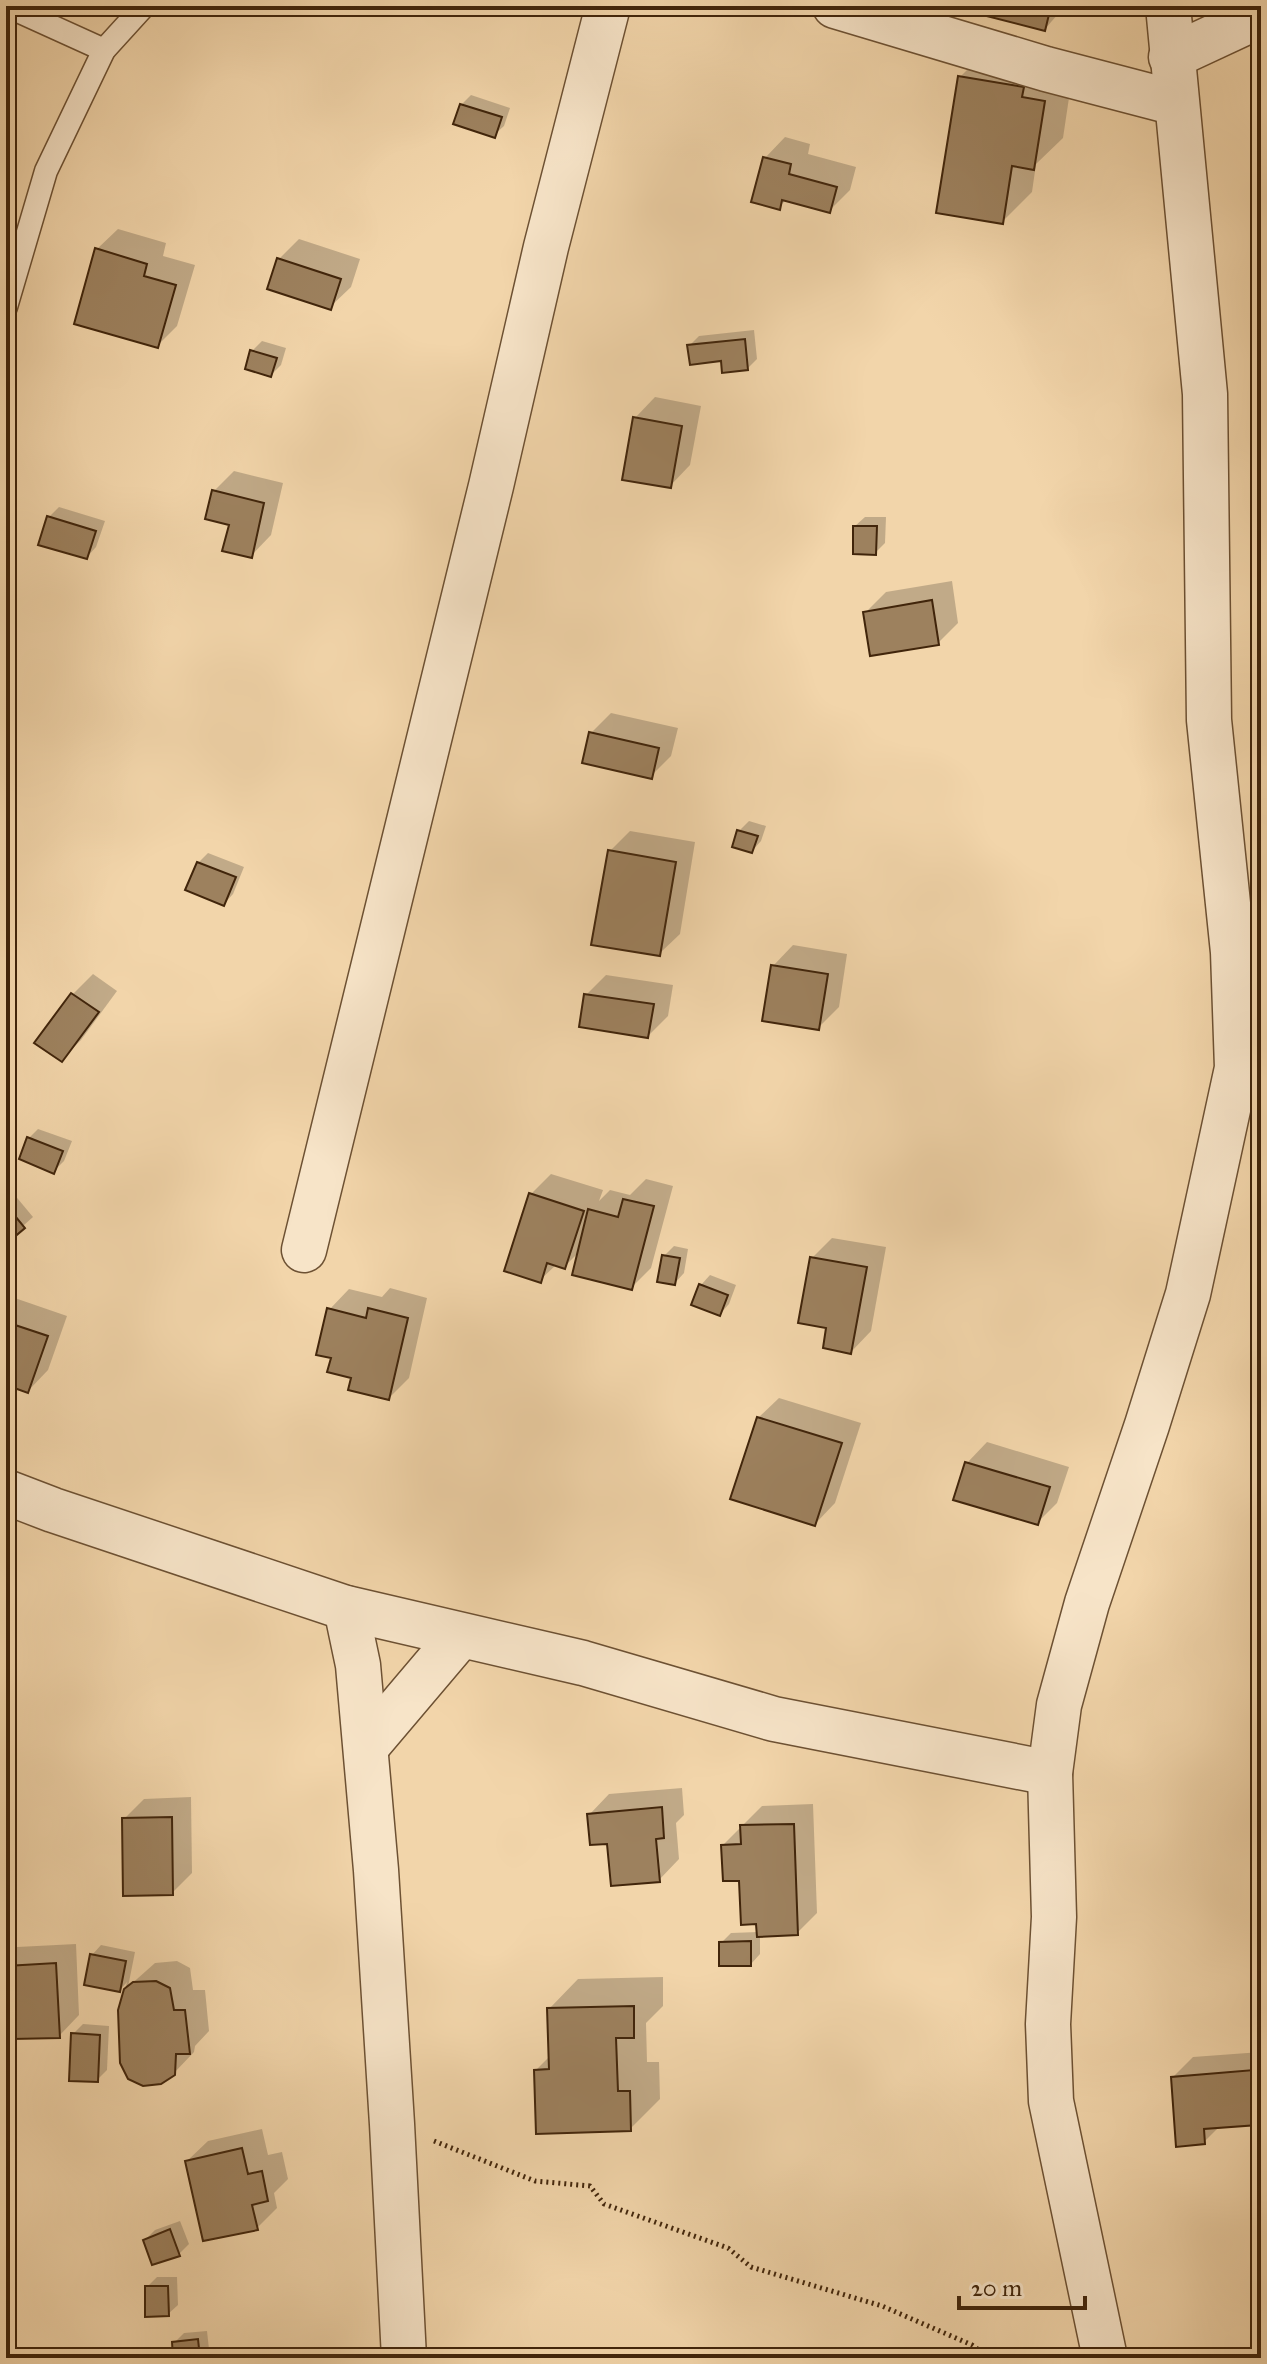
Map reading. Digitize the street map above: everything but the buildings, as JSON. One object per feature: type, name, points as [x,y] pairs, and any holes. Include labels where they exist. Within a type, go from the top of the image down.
[{"type":"street","points":[[304,1250],[491,486],[546,247],[608,6]]},
{"type":"street","points":[[835,6],[1046,69],[1176,103]]},
{"type":"street","points":[[1105,2358],[1051,2101],[1048,2024],[1054,1917],[1050,1773],[1059,1705],[1087,1603],[1188,1294],[1237,1068],[1233,952],[1209,720],[1205,394],[1168,6]]},
{"type":"street","points":[[1171,57],[1261,15]]},
{"type":"street","points":[[6,1492],[346,1608],[583,1663],[774,1719],[1050,1773]]},
{"type":"street","points":[[346,1608],[358,1665],[376,1870],[404,2358]]},
{"type":"street","points":[[366,1747],[460,1636]]},
{"type":"lane","points":[[7,6],[104,50]]},
{"type":"lane","points":[[8,297],[46,171],[104,50],[144,6]]},
{"type":"path","points":[[392,2124],[535,2181],[590,2186],[604,2204],[728,2248],[751,2267],[882,2306],[972,2345],[990,2358]]}]
